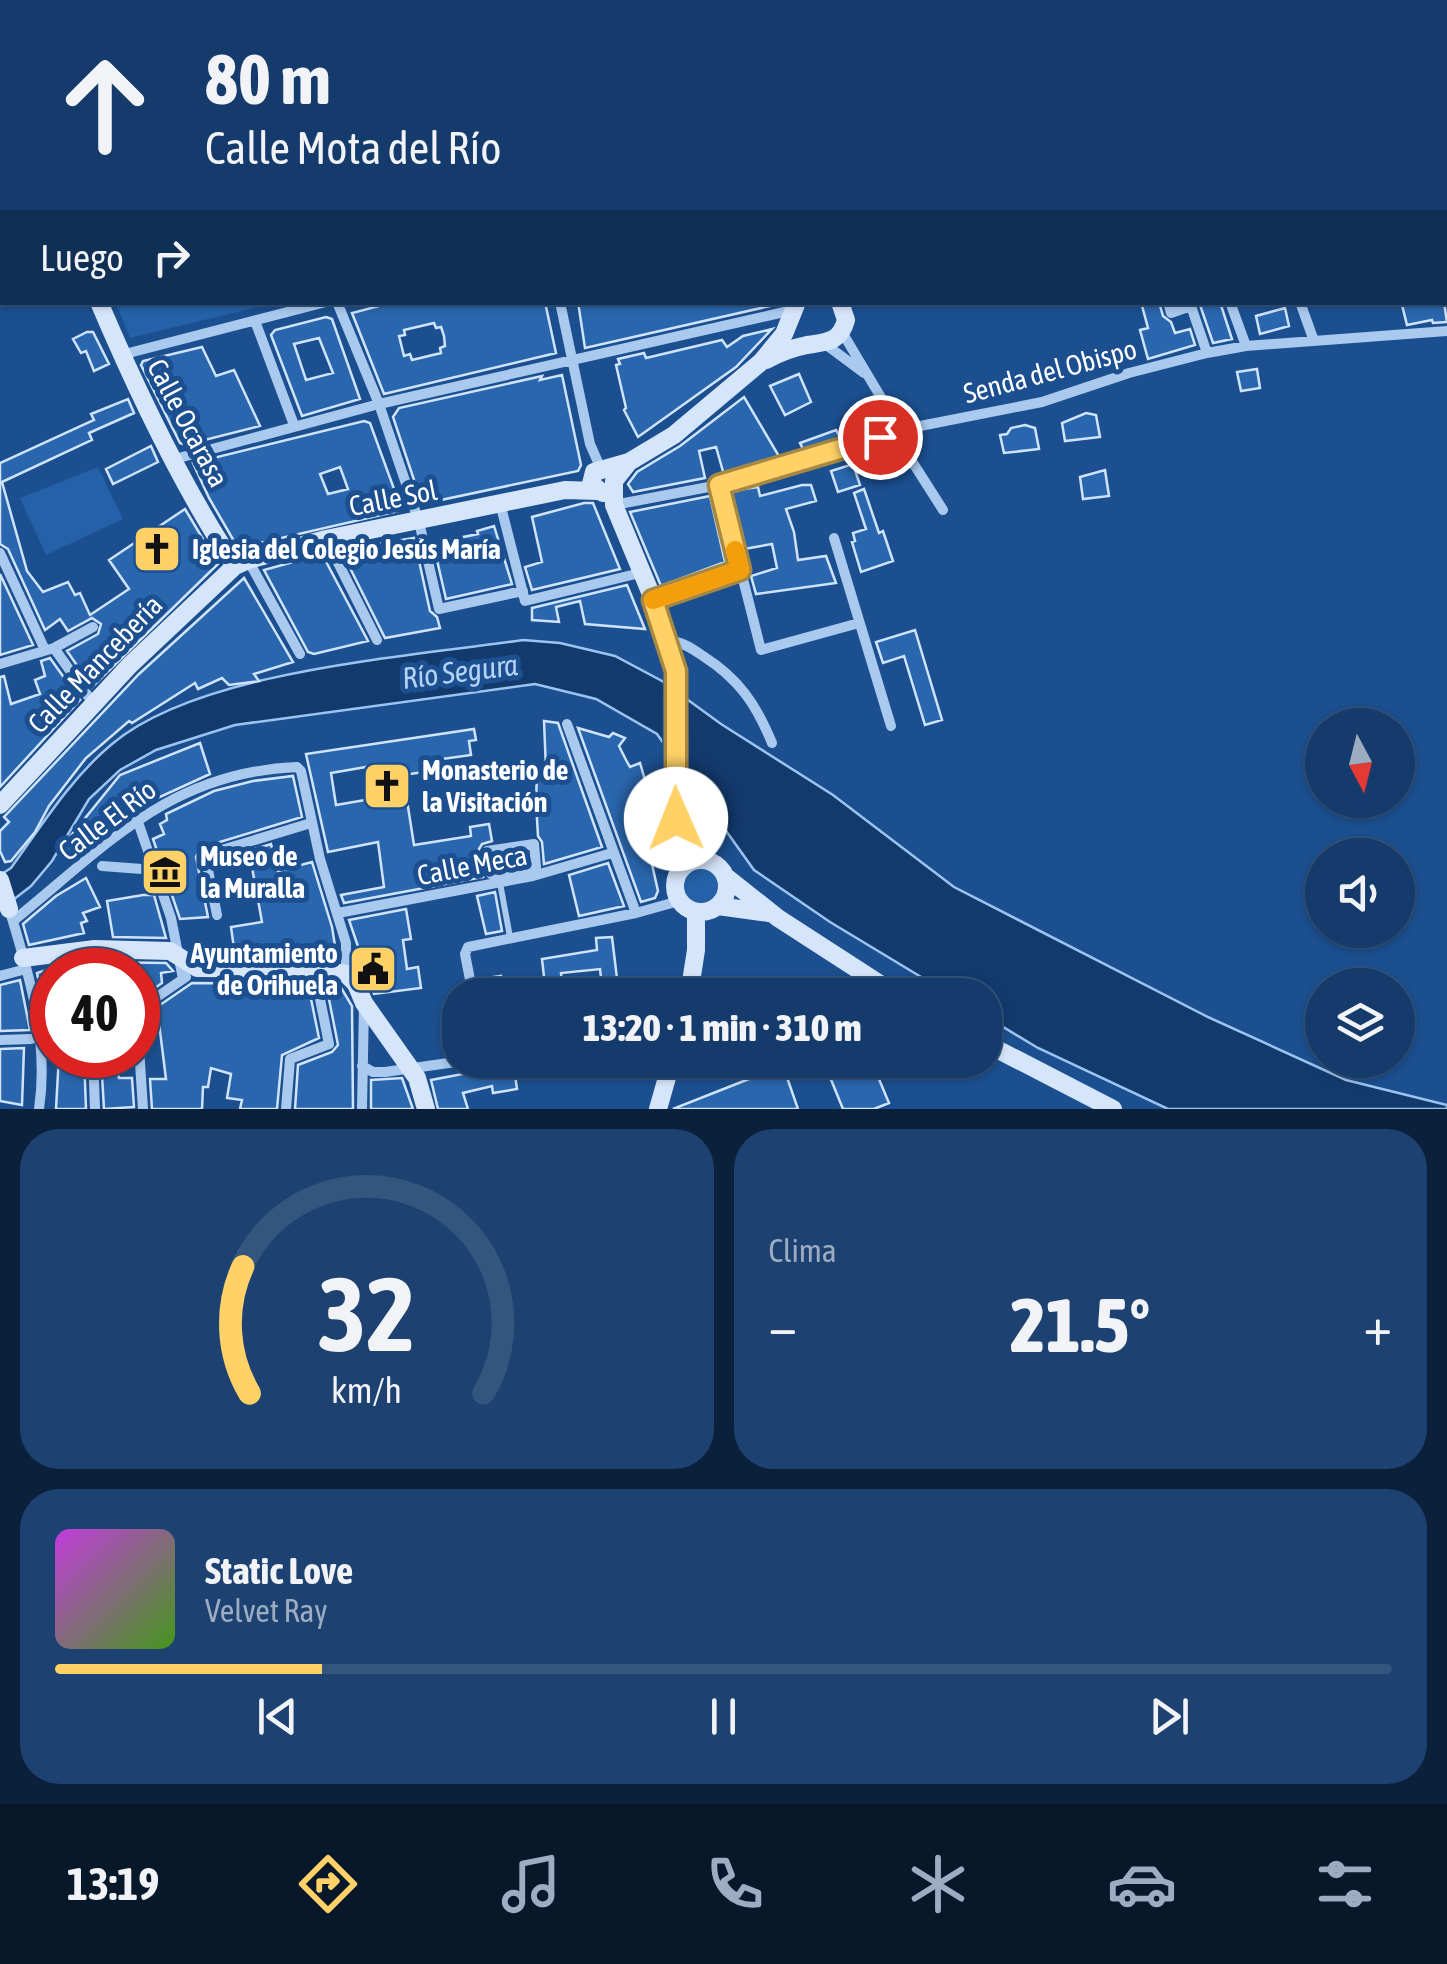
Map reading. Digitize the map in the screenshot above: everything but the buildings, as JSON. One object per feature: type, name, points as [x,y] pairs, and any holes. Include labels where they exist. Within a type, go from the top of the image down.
[{"type":"street","name":"Calle Ocarasa","points":[[100,305],[174,459],[242,563]]},
{"type":"street","points":[[121,354],[315,305]]},
{"type":"street","points":[[338,305],[379,404],[419,522],[439,609],[522,591]]},
{"type":"street","points":[[561,305],[590,444],[653,600],[676,671],[675,787],[680,870],[675,886],[679,900],[696,912]]},
{"type":"street","points":[[1169,305],[1172,313],[1191,306],[1206,353]]},
{"type":"street","points":[[1231,305],[1246,346]]},
{"type":"street","points":[[1301,305],[1314,340]]},
{"type":"street","points":[[174,459],[379,404],[795,308]]},
{"type":"street","points":[[795,308],[798,335],[865,374]]},
{"type":"street","points":[[761,362],[795,308]]},
{"type":"street","points":[[605,483],[674,435],[761,362],[782,352],[819,344],[843,318],[865,374],[895,421],[894,434],[944,510]]},
{"type":"street","points":[[256,321],[294,426]]},
{"type":"street","name":"Senda del Obispo","points":[[605,483],[719,485],[894,434],[1042,402],[1206,353],[1246,346],[1447,331]]},
{"type":"street","name":"Calle Sol","points":[[242,563],[326,540],[605,483]]},
{"type":"street","points":[[719,485],[761,650],[859,622]]},
{"type":"street","points":[[500,503],[525,601],[640,573]]},
{"type":"street","points":[[834,538],[891,726]]},
{"type":"street","points":[[326,540],[377,640]]},
{"type":"street","points":[[0,553],[50,649],[93,703]]},
{"type":"street","points":[[242,563],[300,654]]},
{"type":"street","name":"Calle Mancebería","points":[[0,805],[93,703],[224,574],[242,563]]},
{"type":"street","points":[[653,600],[740,570]]},
{"type":"street","points":[[0,664],[50,649],[93,627]]},
{"type":"street","points":[[666,640],[682,642],[727,671],[745,689],[772,743]]},
{"type":"street","points":[[567,724],[636,914]]},
{"type":"street","name":"Calle El Río","points":[[11,915],[166,800],[223,779],[299,768],[311,823]]},
{"type":"street","points":[[138,819],[180,957],[190,974]]},
{"type":"street","points":[[676,819],[691,844],[724,876],[778,918],[872,978]]},
{"type":"street","points":[[217,915],[205,854],[311,823],[348,952],[346,974]]},
{"type":"street","points":[[534,844],[536,868],[491,874],[487,852],[534,844]]},
{"type":"street","name":"Calle Meca","points":[[338,913],[500,883],[612,853]]},
{"type":"street","points":[[680,870],[693,862],[708,861]]},
{"type":"street","points":[[102,866],[155,870]]},
{"type":"street","points":[[718,906],[726,892],[724,876]]},
{"type":"street","points":[[0,880],[30,988]]},
{"type":"street","points":[[470,978],[465,954],[468,946],[636,914],[679,900]]},
{"type":"street","points":[[696,912],[718,906],[764,912],[778,918]]},
{"type":"street","points":[[692,978],[696,912]]},
{"type":"street","points":[[0,976],[25,964],[95,949],[170,951],[180,957]]},
{"type":"street","points":[[286,1109],[290,1059],[329,1044],[314,969]]},
{"type":"street","points":[[160,995],[190,974],[314,969],[346,974],[417,1078],[426,1109]]},
{"type":"street","points":[[362,1109],[364,1003]]},
{"type":"street","points":[[362,1030],[382,1026]]},
{"type":"street","points":[[0,1040],[30,1038]]},
{"type":"street","points":[[1002,1051],[1113,1109]]},
{"type":"street","points":[[362,1072],[442,1063]]},
{"type":"street","points":[[38,1109],[42,1078]]},
{"type":"street","points":[[93,1078],[95,1109]]},
{"type":"street","points":[[142,1078],[143,1109]]},
{"type":"street","points":[[658,1109],[667,1078]]},
{"type":"lane","points":[[500,883],[510,937]]},
{"type":"shaded area","points":[[117,305],[267,305],[130,338]]},
{"type":"shaded area","points":[[98,467],[123,519],[46,555],[20,498]]},
{"type":"shaded area","points":[[701,869],[713,874],[718,886],[713,898],[701,903],[689,898],[684,886],[689,874]]},
{"type":"water","name":"Río Segura","points":[[523,640],[560,643],[615,656],[662,681],[721,724],[833,795],[954,887],[1208,1017],[1305,1061],[1305,1078],[1342,1078],[1447,1105],[1447,1109],[1168,1109],[1038,1048],[1002,1026],[1002,978],[923,978],[830,922],[754,870],[657,734],[596,699],[535,684],[235,725],[156,750],[120,770],[89,799],[52,861],[31,886],[0,910],[0,875],[11,868],[83,772],[112,744],[150,719],[197,699],[251,683],[366,661]]},
{"type":"pier","points":[[663,676],[688,693],[689,784],[662,750]]},
{"type":"slow traffic","points":[[653,600],[740,570],[735,550]]},
{"type":"place","name":"Iglesia del Colegio Jesús María","points":[[157,549]]},
{"type":"place","name":"Monasterio de la Visitación","points":[[387,786]]},
{"type":"place","name":"Museo de la Muralla","points":[[165,872]]},
{"type":"place","name":"Ayuntamiento de Orihuela","points":[[373,969]]},
{"type":"route","points":[[676,819],[676,671],[653,600],[740,570],[719,485],[880,437]]}]
